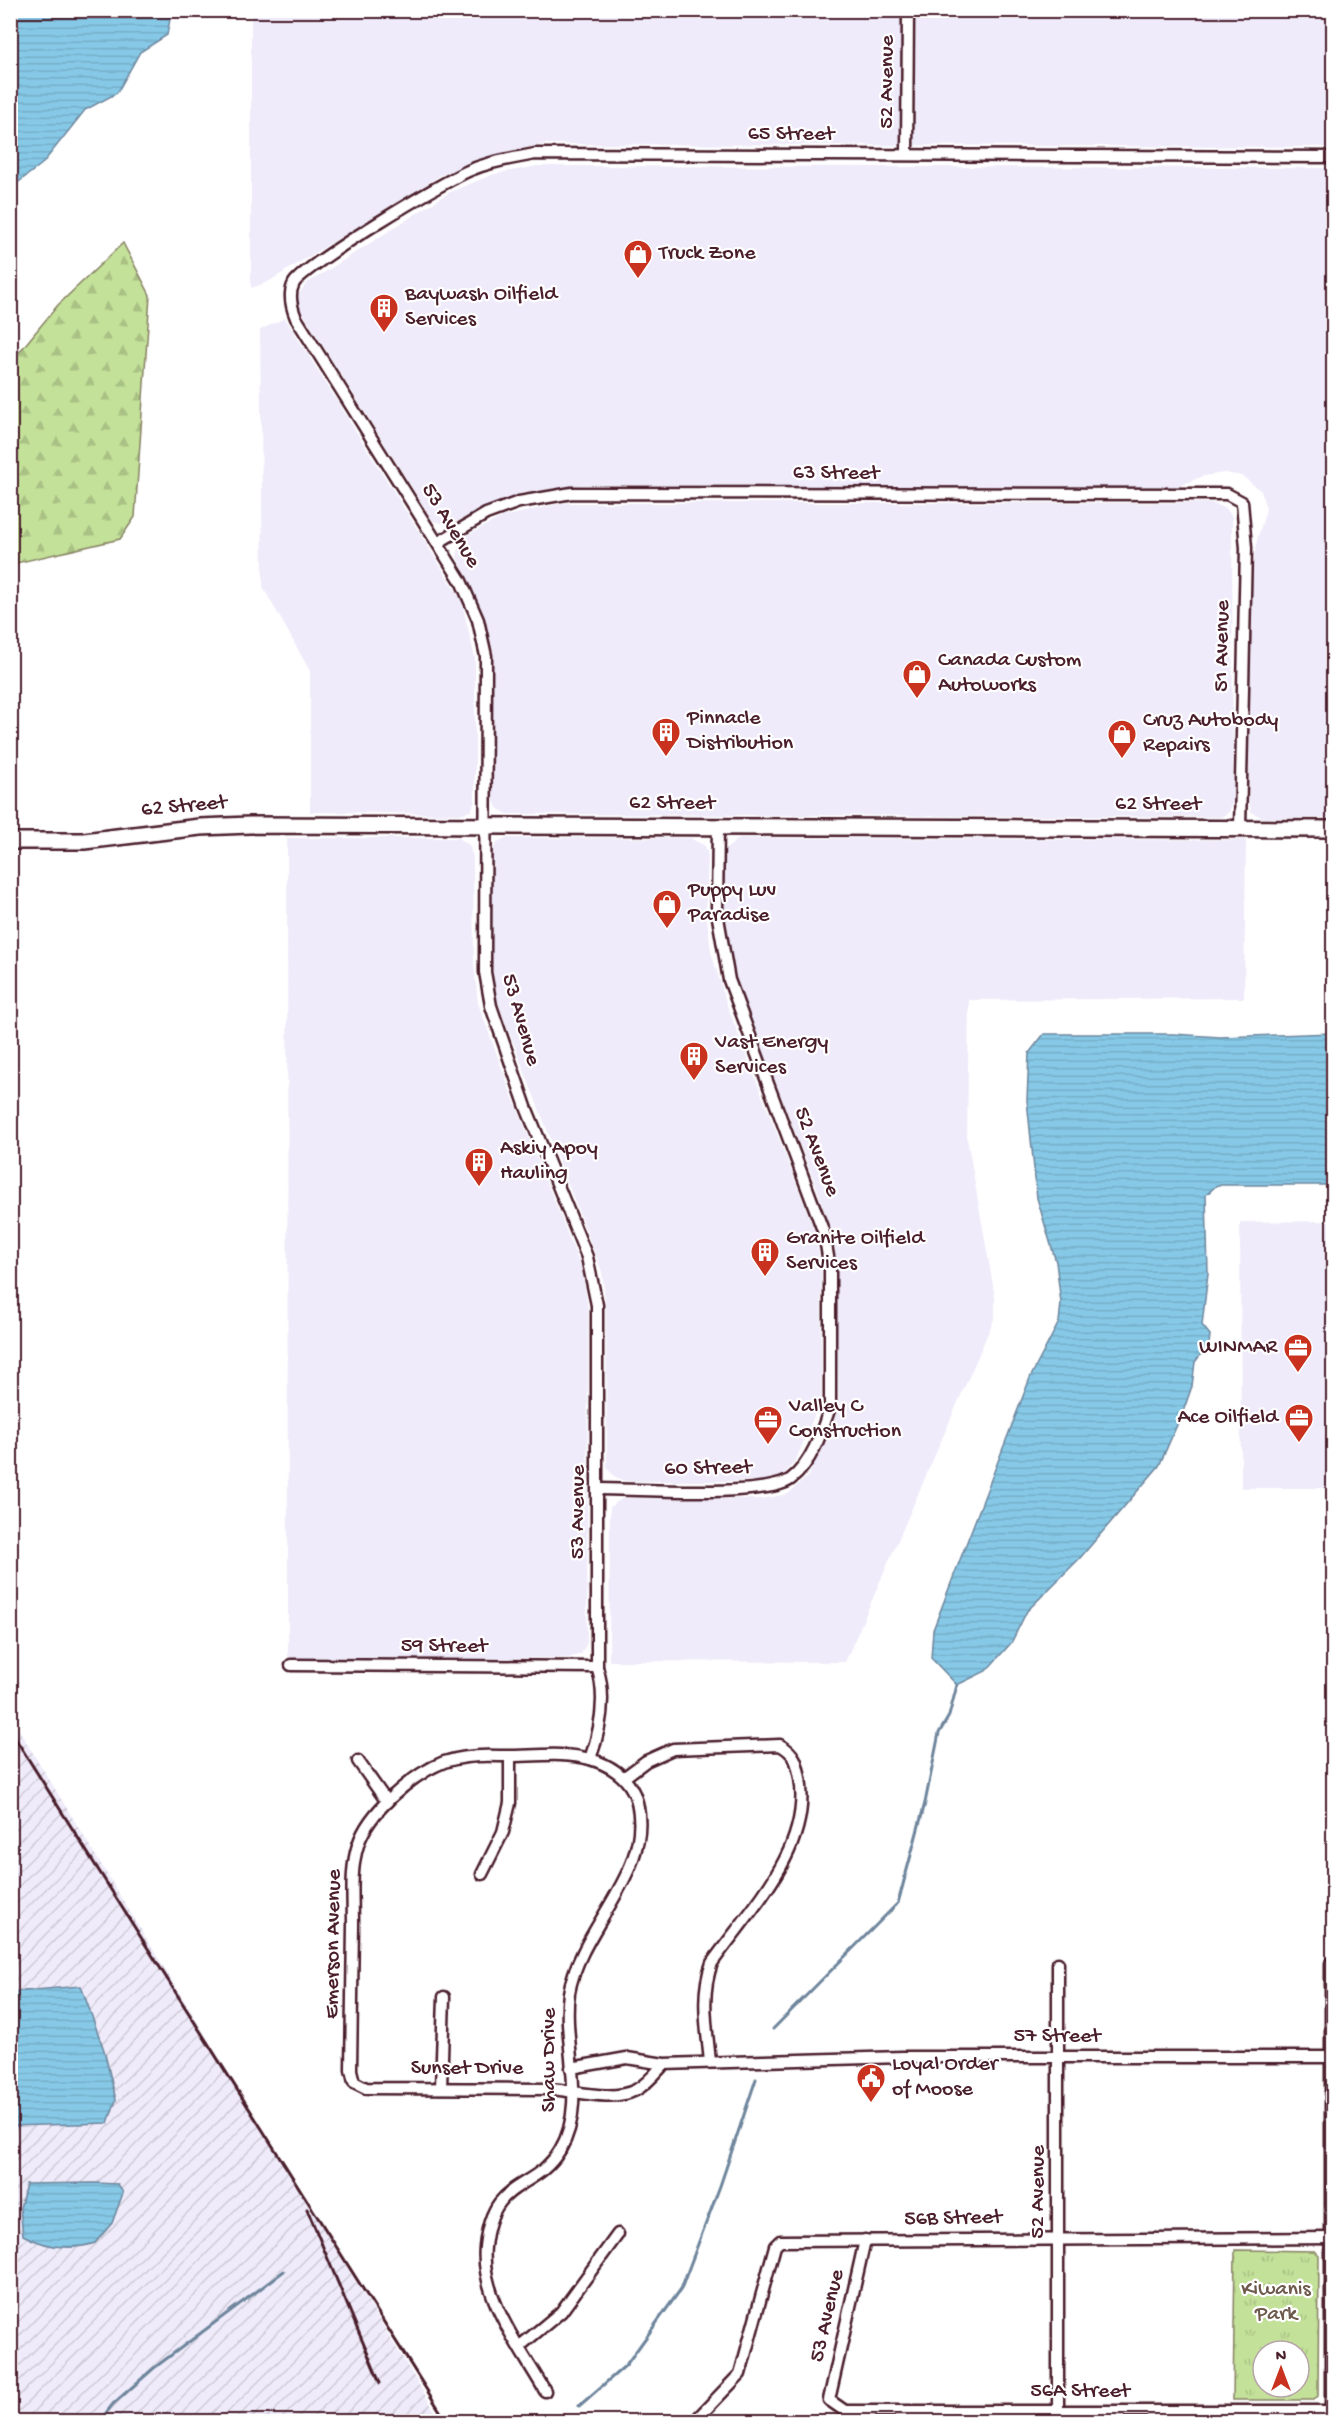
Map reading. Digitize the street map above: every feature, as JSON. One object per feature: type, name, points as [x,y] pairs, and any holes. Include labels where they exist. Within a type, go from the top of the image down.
[{"type":"main road","name":"62 Street","points":[[10,841],[84,841],[200,827],[250,825],[1334,829]]},
{"type":"street","name":"52 Avenue","points":[[907,154],[908,10]]},
{"type":"street","name":"65 Street","points":[[290,292],[298,277],[328,255],[438,187],[472,169],[535,154],[1334,157]]},
{"type":"street","name":"53 Avenue","points":[[290,292],[291,308],[296,318],[439,542],[468,596],[486,656],[485,972],[490,1006],[526,1107],[593,1274],[598,1315],[597,1667],[603,1684],[597,1739],[590,1759]]},
{"type":"street","name":"63 Street","points":[[439,542],[486,514],[519,502],[572,493],[1211,493],[1227,494],[1242,502]]},
{"type":"street","name":"51 Avenue","points":[[1240,828],[1245,548],[1242,502]]},
{"type":"street","name":"52 Avenue","points":[[718,826],[717,912],[729,980],[818,1211],[830,1268],[830,1407],[823,1428],[807,1460]]},
{"type":"street","name":"60 Street","points":[[599,1489],[728,1490],[776,1486],[791,1479],[807,1460]]},
{"type":"street","name":"59 Street","points":[[291,1665],[597,1667]]},
{"type":"street","points":[[571,2068],[627,2058],[664,2064],[710,2062],[704,1992],[706,1978],[712,1963],[788,1855],[800,1819],[802,1804],[798,1762],[792,1751],[780,1745],[674,1749],[646,1761],[626,1776],[590,1759]]},
{"type":"street","name":"Emerson Avenue","points":[[366,2088],[354,2082],[351,2070],[354,1862],[359,1841],[368,1824],[387,1802],[442,1763],[486,1755],[590,1759]]},
{"type":"street","points":[[482,1874],[503,1832],[510,1803],[510,1756]]},
{"type":"street","points":[[358,1761],[387,1802]]},
{"type":"street","name":"Shaw Drive","points":[[544,2391],[492,2296],[485,2272],[489,2223],[500,2200],[509,2190],[543,2168],[560,2151],[570,2119],[573,2091],[566,2032],[570,1992],[585,1945],[619,1887],[638,1845],[641,1820],[635,1796],[626,1776]]},
{"type":"street","points":[[1330,1963],[1332,2415]]},
{"type":"street","name":"52 Avenue","points":[[1058,1964],[1058,2416]]},
{"type":"street","points":[[441,2088],[444,1997]]},
{"type":"street","name":"57 Street","points":[[710,2062],[780,2062],[903,2057],[1332,2057]]},
{"type":"street","name":"Sunset Drive","points":[[366,2088],[573,2091],[614,2096],[636,2090],[664,2064]]},
{"type":"street","points":[[520,2346],[561,2312],[618,2234]]},
{"type":"street","name":"56B Street","points":[[694,2421],[740,2374],[775,2246],[780,2241],[1332,2238]]},
{"type":"street","name":"53 Avenue","points":[[829,2400],[865,2240]]},
{"type":"street","name":"56A Street","points":[[829,2400],[845,2411],[1058,2416],[1332,2415]]},
{"type":"shaded area","points":[[251,11],[1333,11],[1333,147],[546,144],[504,152],[441,175],[268,282],[251,288]]},
{"type":"shaded area","points":[[537,166],[1333,168],[1333,818],[1264,818],[1251,812],[1249,803],[1251,590],[1256,544],[1266,509],[1261,491],[1242,476],[1225,473],[1203,476],[1174,488],[582,485],[521,493],[458,521],[445,524],[433,521],[297,304],[297,297],[306,284],[450,192],[494,174]]},
{"type":"shaded area","points":[[285,318],[461,599],[475,658],[475,801],[471,811],[459,814],[310,812],[310,671],[263,587],[260,330]]},
{"type":"shaded area","points":[[563,503],[1211,503],[1226,508],[1232,517],[1233,801],[1229,812],[1221,817],[507,814],[497,808],[493,798],[492,665],[486,620],[457,557],[459,545],[468,535],[502,517]]},
{"type":"shaded area","points":[[287,838],[459,838],[469,845],[473,857],[474,964],[478,1003],[511,1093],[582,1270],[588,1309],[587,1643],[581,1654],[569,1658],[288,1660]]},
{"type":"shaded area","points":[[506,838],[690,838],[705,846],[708,856],[706,909],[711,952],[727,1005],[815,1232],[821,1269],[821,1399],[796,1460],[783,1475],[767,1481],[624,1481],[614,1476],[607,1468],[606,1309],[602,1272],[498,1003],[492,979],[492,853],[497,842]]},
{"type":"shaded area","points":[[739,838],[1246,840],[1244,998],[969,1000],[967,1138],[995,1297],[995,1317],[845,1662],[609,1661],[610,1507],[623,1498],[761,1499],[788,1494],[808,1476],[832,1428],[839,1402],[835,1246],[817,1188],[737,986],[728,947],[723,911],[724,851]]},
{"type":"shaded area","points":[[1333,1221],[1333,1488],[1241,1488],[1240,1222]]},
{"type":"shaded area","points":[[11,1717],[441,2421],[11,2421]]},
{"type":"green space","points":[[123,243],[150,295],[135,517],[120,539],[16,563],[11,589],[11,362],[58,305]]},
{"type":"green space","name":"Kiwanis Park","points":[[1235,2250],[1315,2251],[1319,2255],[1318,2396],[1314,2400],[1233,2400]]},
{"type":"water","points":[[11,10],[167,10],[171,14],[167,35],[140,52],[117,93],[85,110],[43,163],[11,188]]},
{"type":"water","points":[[1333,1033],[1333,1185],[1217,1185],[1206,1195],[1208,1273],[1202,1325],[1210,1335],[1209,1344],[1195,1362],[1192,1386],[1159,1466],[1080,1558],[1027,1611],[1011,1643],[986,1671],[957,1685],[931,1658],[933,1630],[1030,1378],[1059,1322],[1061,1303],[1056,1262],[1037,1198],[1027,1100],[1029,1053],[1044,1034],[1173,1034],[1220,1037]]},
{"type":"water","points":[[81,1986],[104,2050],[116,2100],[108,2123],[11,2126],[11,1992]]},
{"type":"water","points":[[26,2184],[118,2184],[123,2193],[112,2223],[95,2243],[76,2247],[49,2245],[23,2235],[20,2208]]},
{"type":"waterway","points":[[773,2029],[898,1903],[925,1803],[939,1733],[949,1716],[957,1685]]},
{"type":"waterway","points":[[579,2406],[626,2365],[681,2289],[720,2186],[756,2079]]},
{"type":"waterway","points":[[99,2422],[113,2404],[154,2368],[284,2271]]},
{"type":"railway","points":[[10,1730],[447,2422]]},
{"type":"railway","points":[[307,2209],[380,2383]]},
{"type":"place","name":"Truck Zone","points":[[638,280]]},
{"type":"place","name":"Baywash Oilfield Services","points":[[384,334]]},
{"type":"place","name":"Canada Custom Autoworks","points":[[917,700]]},
{"type":"place","name":"Pinnacle Distribution","points":[[666,758]]},
{"type":"place","name":"Cruz Autobody Repairs","points":[[1122,760]]},
{"type":"place","name":"Puppy Luv Paradise","points":[[667,930]]},
{"type":"place","name":"Vast Energy Services","points":[[694,1082]]},
{"type":"place","name":"Askiy Apoy Hauling","points":[[479,1188]]},
{"type":"place","name":"Granite Oilfield Services","points":[[765,1278]]},
{"type":"place","name":"WINMAR","points":[[1298,1374]]},
{"type":"place","name":"Ace Oilfield","points":[[1299,1444]]},
{"type":"place","name":"Valley C Construction","points":[[768,1446]]},
{"type":"place","name":"Loyal Order of Moose","points":[[871,2104]]}]
